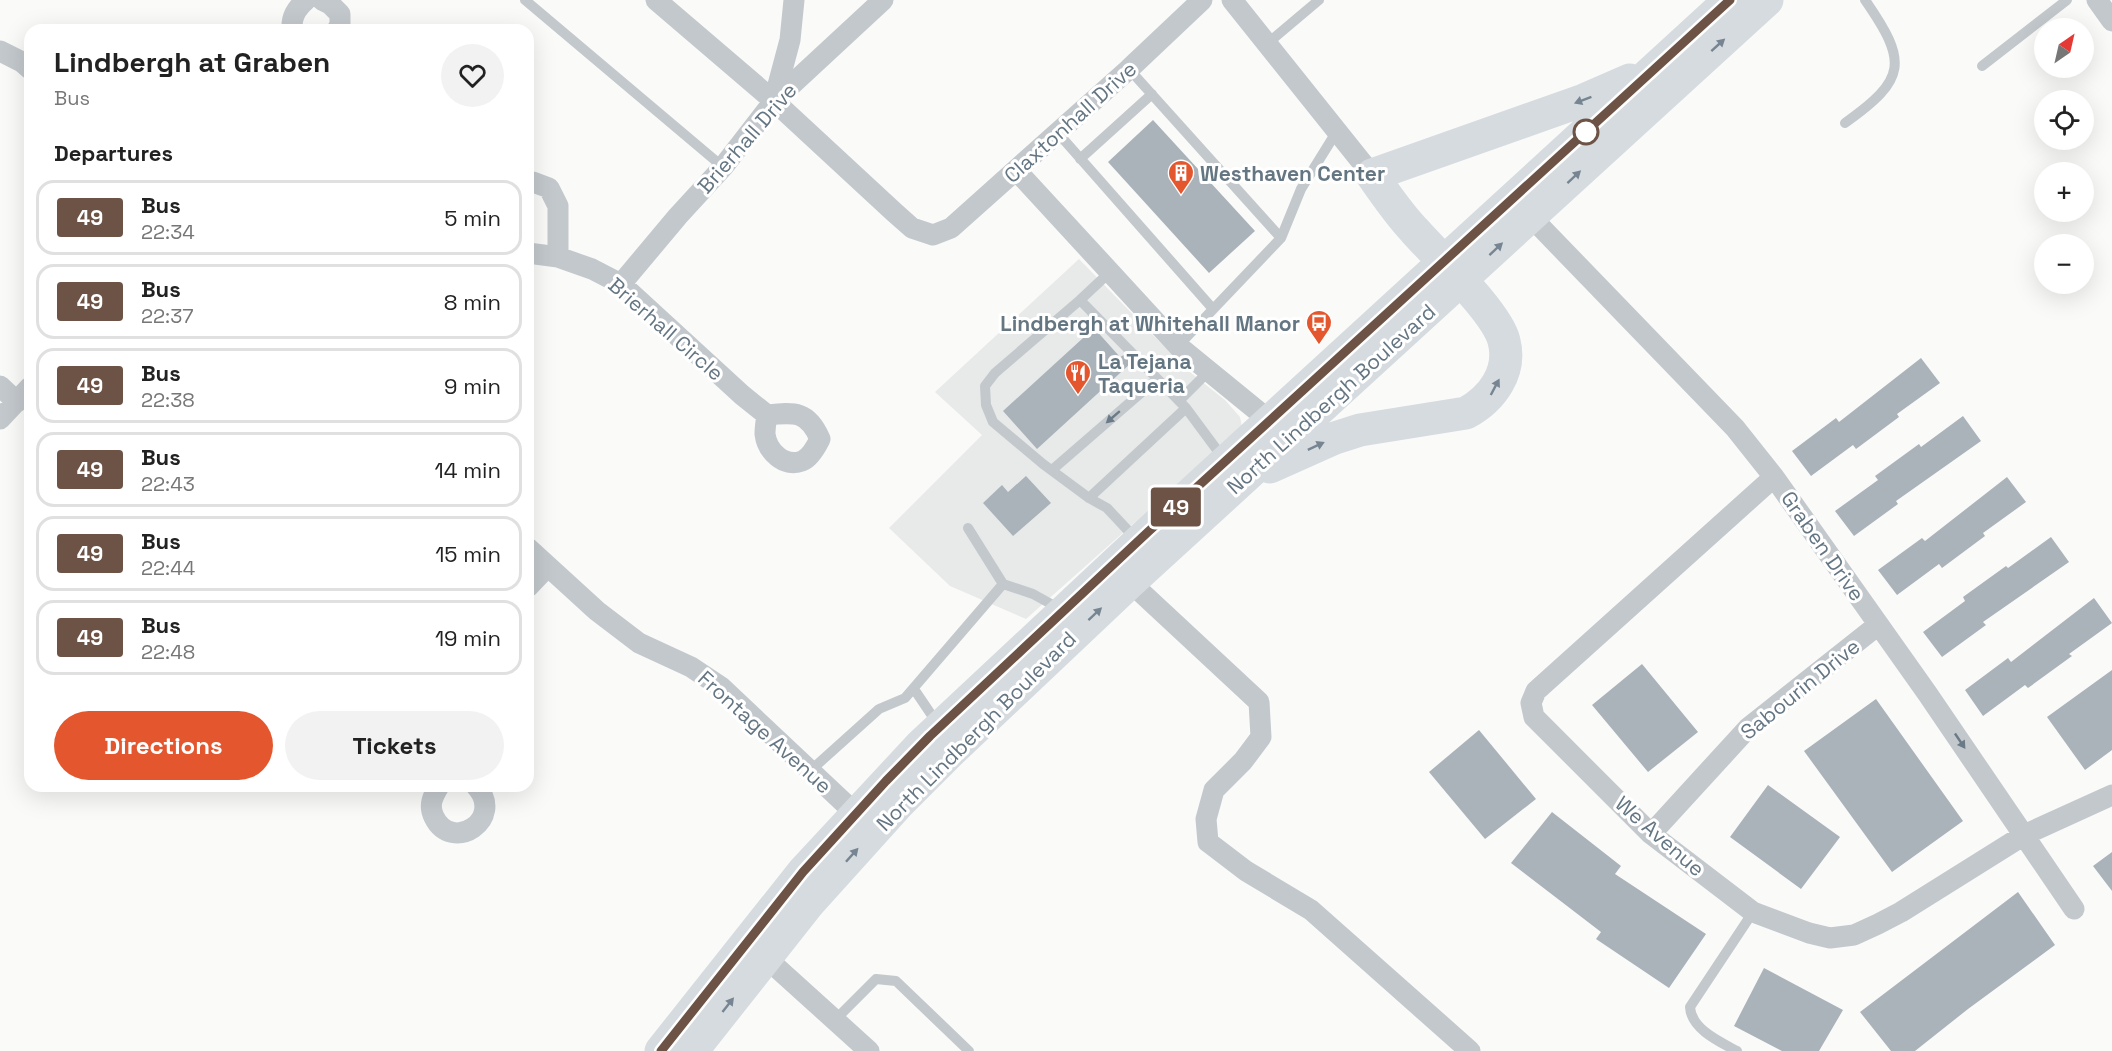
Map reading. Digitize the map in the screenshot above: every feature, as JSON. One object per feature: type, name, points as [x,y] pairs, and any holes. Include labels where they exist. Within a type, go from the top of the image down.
[{"type":"highway","name":"North Lindbergh Boulevard","points":[[692,1051],[807,904],[900,802],[1005,699],[1130,582],[1235,470],[1453,272],[1655,69],[1730,0]]},
{"type":"highway","name":"North Lindbergh Boulevard","points":[[661,1051],[771,912],[856,814],[940,727],[1138,542],[1235,470],[1270,421],[1453,272],[1531,217],[1767,0]]},
{"type":"highway","points":[[1235,470],[1360,430],[1397,423],[1447,418],[1467,413],[1481,406],[1498,385],[1505,356],[1504,341],[1491,316],[1409,225],[1372,175],[1584,100],[1655,69]]},
{"type":"street","points":[[291,24],[291,20],[299,6],[306,0]]},
{"type":"street","points":[[322,0],[340,14],[340,24]]},
{"type":"street","points":[[656,0],[774,100],[790,40],[794,0]]},
{"type":"street","name":"Brierhall Drive","points":[[621,284],[723,167],[774,100],[883,0]]},
{"type":"street","name":"Claxtonhall Drive","points":[[774,100],[912,228],[933,235],[951,228],[1129,69],[1202,0]]},
{"type":"street","points":[[1232,0],[1372,175]]},
{"type":"street","points":[[2097,0],[2112,21]]},
{"type":"street","points":[[0,51],[24,64]]},
{"type":"street","points":[[1016,170],[1178,346],[1270,421]]},
{"type":"street","points":[[534,182],[549,188],[558,206],[558,257]]},
{"type":"street","name":"Graben Drive","points":[[1531,217],[1735,428],[1774,477],[1927,693],[2073,909]]},
{"type":"street","name":"Brierhall Circle","points":[[534,254],[558,257],[592,269],[621,284],[742,395],[767,415]]},
{"type":"street","points":[[0,386],[24,395],[0,419]]},
{"type":"street","name":"We Avenue","points":[[1774,477],[1536,690],[1531,703],[1534,717],[1651,834],[1753,912],[1809,933],[1830,938],[1854,935],[1901,912],[2024,835],[2112,795]]},
{"type":"street","name":"Frontage Avenue","points":[[534,553],[597,611],[639,643],[691,667],[721,687],[856,814]]},
{"type":"street","points":[[534,581],[548,566]]},
{"type":"street","points":[[1130,582],[1258,702],[1261,737],[1243,761],[1214,790],[1206,819],[1208,842],[1246,871],[1311,910],[1470,1051]]},
{"type":"street","name":"Sabourin Drive","points":[[1651,834],[1748,728],[1878,625]]},
{"type":"street","points":[[436,792],[433,796],[432,812],[437,823],[445,830],[460,833],[478,825],[484,816],[485,804],[481,792]]},
{"type":"street","points":[[765,957],[869,1051]]},
{"type":"lane","points":[[525,0],[723,167]]},
{"type":"lane","points":[[1268,43],[1319,0]]},
{"type":"lane","points":[[1845,123],[1871,105],[1893,79],[1896,60],[1885,28],[1865,0]]},
{"type":"lane","points":[[1982,66],[2067,0]]},
{"type":"lane","points":[[1129,69],[1281,238]]},
{"type":"lane","points":[[1080,159],[1152,94]]},
{"type":"lane","points":[[1178,346],[1281,238],[1300,189],[1337,131]]},
{"type":"lane","points":[[1057,132],[1213,309]]},
{"type":"lane","points":[[1110,272],[995,373],[985,386],[986,405],[993,422],[1043,464],[1089,498],[1107,508],[1138,542]]},
{"type":"lane","points":[[1080,300],[1182,405],[1235,470]]},
{"type":"lane","points":[[1089,498],[1182,405],[1208,372]]},
{"type":"lane","points":[[1052,470],[1157,379]]},
{"type":"lane","points":[[968,528],[1003,584],[1033,594],[1063,611]]},
{"type":"lane","points":[[810,771],[879,709],[905,698],[1003,584]]},
{"type":"lane","points":[[914,689],[940,727]]},
{"type":"lane","points":[[1737,1051],[1715,1039],[1701,1027],[1694,1020],[1690,1007],[1753,912]]},
{"type":"lane","points":[[835,1020],[876,978],[896,981],[969,1051]]},
{"type":"shaded area","points":[[1079,259],[1186,369],[1225,400],[1240,417],[1242,427],[1026,619],[950,586],[889,528],[982,435],[935,392]]},
{"type":"building","name":"Westhaven Center","points":[[1153,120],[1255,231],[1209,273],[1108,162]]},
{"type":"building","points":[[1094,328],[1120,357],[1124,355],[1131,363],[1037,449],[1003,411]]},
{"type":"building","points":[[1921,358],[1940,383],[1897,414],[1899,417],[1856,449],[1853,445],[1811,476],[1792,451],[1836,418],[1839,422]]},
{"type":"building","points":[[1963,416],[1981,441],[1896,501],[1898,504],[1854,536],[1835,511],[1878,480],[1875,476],[1919,444],[1921,447]]},
{"type":"building","points":[[1026,476],[1051,503],[1013,536],[983,503],[1002,485],[1008,492]]},
{"type":"building","points":[[2007,477],[2026,502],[1983,533],[1985,536],[1942,568],[1939,564],[1897,595],[1878,570],[1922,538],[1925,541]]},
{"type":"building","points":[[2051,537],[2069,562],[1983,622],[1986,625],[1942,657],[1923,632],[1965,601],[1963,597]]},
{"type":"building","points":[[2094,598],[2112,623],[2028,688],[2025,685],[1983,716],[1965,690],[2008,658],[2011,662]]},
{"type":"building","points":[[1642,664],[1698,732],[1648,772],[1592,705]]},
{"type":"building","points":[[2112,670],[2112,750],[2085,770],[2047,717]]},
{"type":"building","points":[[1876,699],[1963,821],[1892,872],[1804,751]]},
{"type":"building","points":[[1479,730],[1536,799],[1485,839],[1429,772]]},
{"type":"building","points":[[1768,785],[1840,837],[1801,889],[1730,837]]},
{"type":"building","points":[[1552,812],[1621,866],[1615,874],[1706,934],[1669,988],[1596,939],[1601,932],[1511,863]]},
{"type":"building","points":[[2112,852],[2112,891],[2093,866]]},
{"type":"building","points":[[2018,892],[2055,945],[1915,1051],[1891,1051],[1860,1012]]},
{"type":"building","points":[[1764,968],[1843,1010],[1819,1051],[1782,1051],[1734,1026]]},
{"type":"bus line","name":"49","points":[[661,1051],[803,872],[930,736],[1149,531],[1730,0]]},
{"type":"place","name":"Westhaven Center","points":[[1181,196]]},
{"type":"place","name":"Lindbergh at Whitehall Manor","points":[[1319,346]]},
{"type":"place","name":"La Tejana Taqueria","points":[[1078,396]]}]
